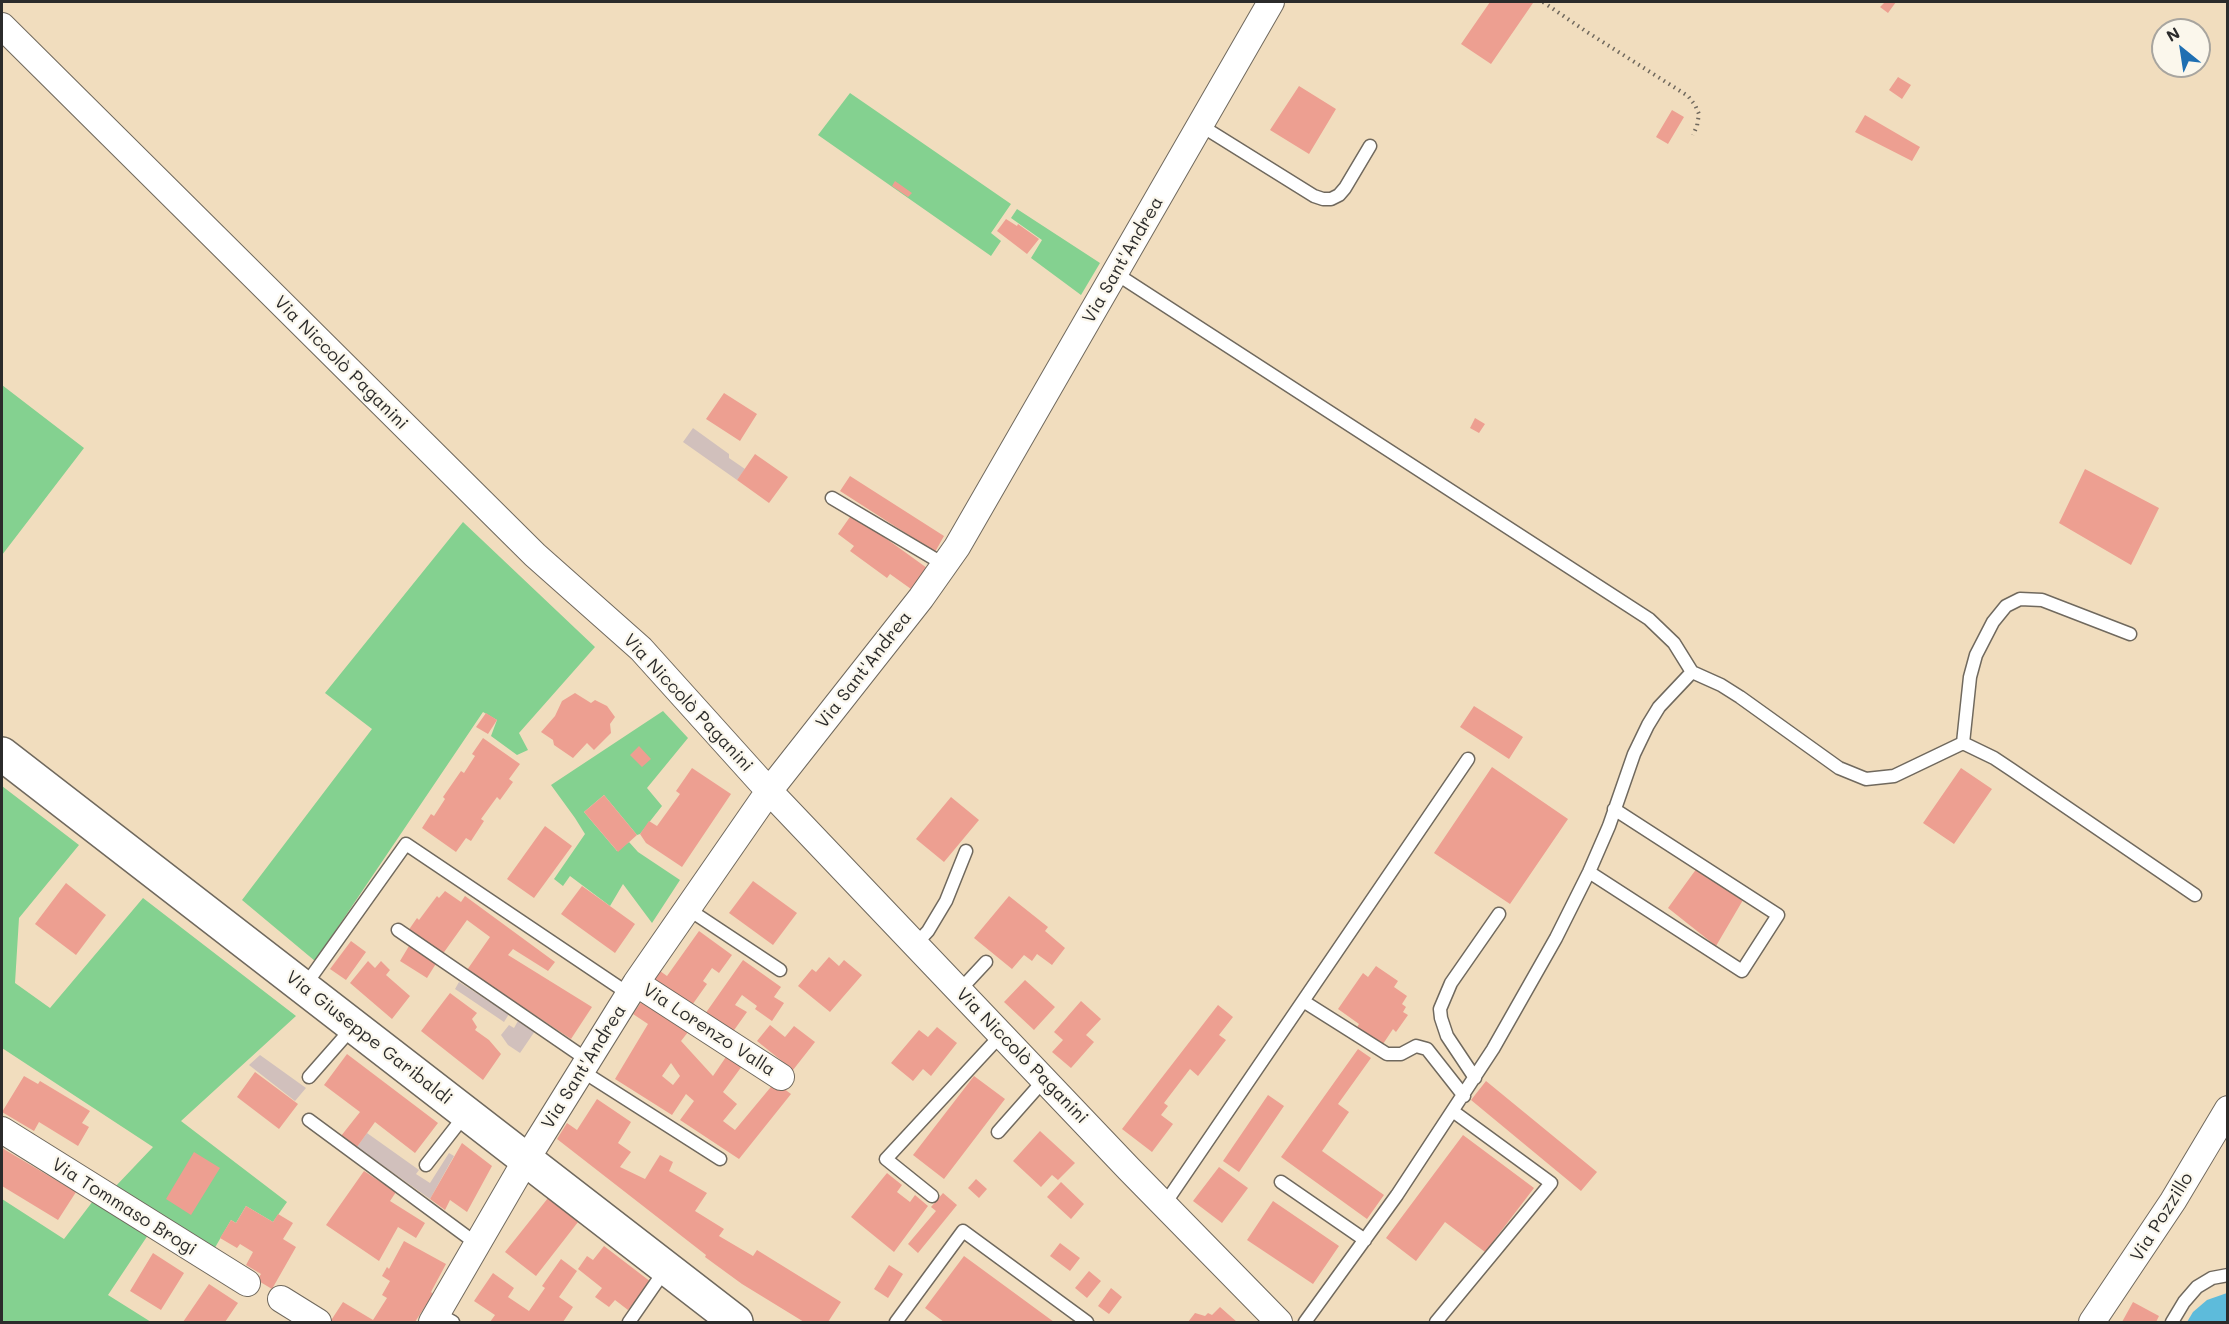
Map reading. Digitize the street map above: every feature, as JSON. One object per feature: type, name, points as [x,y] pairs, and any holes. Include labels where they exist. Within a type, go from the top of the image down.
[{"type":"street","name":"Via Sant'Andrea","points":[[441,1319],[477,1244],[526,1160],[633,989],[769,791],[908,616],[968,529],[1270,2]]},
{"type":"street","name":"Via Niccolò Paganini","points":[[2,26],[535,555],[641,649],[769,791],[1279,1323]]},
{"type":"street","name":"Via Giuseppe Garibaldi","points":[[2,754],[736,1323]]},
{"type":"street","name":"Via Lorenzo Valla","points":[[633,989],[781,1077]]},
{"type":"street","name":"Via Pozzillo","points":[[2092,1323],[2173,1201],[2228,1109]]},
{"type":"street","name":"Via Tommaso Brogi","points":[[2,1130],[247,1283]]},
{"type":"street","points":[[281,1299],[318,1323]]},
{"type":"lane","points":[[1200,125],[1314,196],[1323,199],[1331,199],[1346,188],[1370,146]]},
{"type":"lane","points":[[1115,273],[1649,619],[1674,643],[1692,672],[1740,697],[1839,768],[1866,779],[1894,776],[1963,743]]},
{"type":"lane","points":[[832,498],[945,565]]},
{"type":"lane","points":[[1963,743],[1970,677],[1976,655],[1993,622],[2006,606],[2020,599],[2042,600],[2130,634]]},
{"type":"lane","points":[[1305,1323],[1454,1112],[1475,1078],[1556,938],[1589,872],[1634,754],[1648,725],[1659,707],[1692,672]]},
{"type":"lane","points":[[1963,743],[2003,764],[2195,895]]},
{"type":"lane","points":[[1164,1205],[1467,759]]},
{"type":"lane","points":[[1589,872],[1742,971],[1778,915],[1614,809]]},
{"type":"lane","points":[[303,988],[406,844],[633,989]]},
{"type":"lane","points":[[915,945],[928,932],[946,901],[966,851]]},
{"type":"lane","points":[[688,909],[780,970]]},
{"type":"lane","points":[[1475,1078],[1447,1036],[1440,1009],[1451,983],[1499,914]]},
{"type":"lane","points":[[398,930],[585,1066],[720,1160]]},
{"type":"lane","points":[[959,991],[986,962]]},
{"type":"lane","points":[[1303,1000],[1387,1054],[1401,1054],[1416,1046],[1427,1049],[1464,1096]]},
{"type":"lane","points":[[309,1077],[354,1027]]},
{"type":"lane","points":[[932,1196],[886,1159],[1001,1035]]},
{"type":"lane","points":[[998,1132],[1044,1080]]},
{"type":"lane","points":[[1436,1323],[1551,1182],[1454,1112]]},
{"type":"lane","points":[[426,1165],[466,1114]]},
{"type":"lane","points":[[309,1120],[477,1244]]},
{"type":"lane","points":[[1281,1182],[1365,1240]]},
{"type":"lane","points":[[896,1323],[963,1231],[1087,1323]]},
{"type":"lane","points":[[629,1323],[666,1269]]},
{"type":"lane","points":[[2172,1323],[2184,1302],[2197,1287],[2212,1278],[2228,1275]]},
{"type":"path","points":[[1544,2],[1688,96],[1699,114],[1693,135]]},
{"type":"shaded area","points":[[693,428],[729,454],[729,458],[745,469],[737,480],[683,442]]},
{"type":"shaded area","points":[[459,982],[509,1014],[504,1022],[455,989]]},
{"type":"shaded area","points":[[518,1021],[535,1031],[520,1053],[508,1045],[501,1035],[509,1025],[514,1028]]},
{"type":"shaded area","points":[[260,1055],[306,1088],[295,1101],[249,1065]]},
{"type":"shaded area","points":[[367,1133],[419,1170],[416,1174],[430,1183],[449,1153],[454,1156],[430,1199],[357,1147]]},
{"type":"green space","points":[[850,93],[1011,204],[991,233],[1001,241],[991,256],[818,135]]},
{"type":"green space","points":[[1017,209],[1100,263],[1081,295],[1031,258],[1042,240],[1011,218]]},
{"type":"green space","points":[[2,385],[84,448],[2,555]]},
{"type":"green space","points":[[463,522],[595,647],[519,733],[528,750],[517,755],[491,736],[497,720],[483,712],[315,961],[242,900],[372,729],[325,693]]},
{"type":"green space","points":[[663,711],[688,738],[647,788],[662,806],[637,835],[604,795],[584,812],[617,851],[629,842],[638,852],[680,880],[652,923],[623,884],[610,906],[570,876],[563,886],[554,879],[585,834],[551,785]]},
{"type":"green space","points":[[2,786],[79,845],[19,918],[15,983],[50,1008],[143,898],[296,1016],[181,1121],[287,1202],[273,1222],[246,1206],[236,1223],[231,1220],[213,1251],[114,1188],[153,1147],[2,1048]]},
{"type":"green space","points":[[96,1197],[150,1232],[108,1295],[151,1322],[2,1322],[2,1199],[64,1239]]},
{"type":"water","points":[[2227,1293],[2227,1322],[2187,1322],[2193,1312],[2207,1300]]},
{"type":"building","points":[[1490,2],[1533,3],[1491,64],[1461,44]]},
{"type":"building","points":[[1885,2],[1896,2],[1888,13],[1880,7]]},
{"type":"building","points":[[1898,77],[1911,85],[1902,99],[1889,90]]},
{"type":"building","points":[[1299,86],[1336,109],[1309,154],[1270,130]]},
{"type":"building","points":[[1672,110],[1684,117],[1668,144],[1656,137]]},
{"type":"building","points":[[1865,115],[1920,147],[1912,161],[1855,132]]},
{"type":"building","points":[[895,181],[912,193],[908,197],[892,186]]},
{"type":"building","points":[[1006,219],[1017,226],[1018,224],[1039,239],[1027,254],[997,231]]},
{"type":"building","points":[[724,393],[757,414],[740,441],[706,419]]},
{"type":"building","points":[[1475,418],[1485,424],[1479,433],[1470,428]]},
{"type":"building","points":[[755,454],[788,477],[769,503],[737,480]]},
{"type":"building","points":[[2085,469],[2159,508],[2131,565],[2059,523]]},
{"type":"building","points":[[850,476],[944,536],[935,552],[840,491]]},
{"type":"building","points":[[852,514],[927,568],[911,589],[890,574],[887,578],[850,551],[854,546],[838,534]]},
{"type":"building","points":[[575,693],[591,703],[595,700],[607,706],[615,717],[610,724],[611,733],[594,750],[587,743],[573,758],[554,745],[553,740],[541,732],[555,716],[562,701]]},
{"type":"building","points":[[1474,706],[1523,737],[1509,759],[1460,727]]},
{"type":"building","points":[[486,713],[497,720],[488,734],[476,727]]},
{"type":"building","points":[[483,738],[520,764],[509,779],[513,782],[500,800],[497,797],[481,819],[484,821],[471,841],[466,838],[456,852],[422,828],[431,814],[434,816],[445,799],[443,797],[461,771],[464,773],[475,756],[472,754]]},
{"type":"building","points":[[639,746],[651,759],[642,767],[630,755]]},
{"type":"building","points":[[1492,767],[1568,819],[1510,904],[1434,853]]},
{"type":"building","points":[[692,768],[731,794],[682,867],[646,843],[640,834],[649,821],[657,826],[680,794],[676,791]]},
{"type":"building","points":[[1961,768],[1992,789],[1954,844],[1923,823]]},
{"type":"building","points":[[604,795],[637,835],[618,852],[584,812]]},
{"type":"building","points":[[951,797],[979,820],[944,862],[916,839]]},
{"type":"building","points":[[545,826],[572,846],[534,898],[507,879]]},
{"type":"building","points":[[1697,868],[1743,900],[1716,946],[1668,908]]},
{"type":"building","points":[[753,881],[797,913],[773,945],[729,913]]},
{"type":"building","points":[[66,883],[106,915],[76,955],[35,924]]},
{"type":"building","points":[[582,886],[635,924],[615,953],[561,914]]},
{"type":"building","points":[[445,891],[461,902],[465,896],[555,962],[548,971],[513,949],[508,955],[592,1007],[571,1039],[467,970],[490,937],[467,920],[442,955],[408,931],[437,896],[439,898]]},
{"type":"building","points":[[1009,896],[1048,927],[1045,931],[1065,948],[1052,965],[1037,954],[1032,961],[1024,955],[1012,969],[974,938]]},
{"type":"building","points":[[699,931],[732,955],[719,973],[712,968],[703,981],[707,984],[690,1008],[653,981],[660,971],[667,976]]},
{"type":"building","points":[[351,941],[366,952],[346,980],[330,969]]},
{"type":"building","points":[[409,946],[437,962],[427,978],[400,961]]},
{"type":"building","points":[[829,957],[839,966],[844,960],[862,975],[830,1012],[798,986],[812,969],[816,972]]},
{"type":"building","points":[[743,960],[781,987],[774,997],[784,1003],[772,1021],[755,1009],[757,1006],[742,995],[735,1005],[747,1012],[732,1033],[705,1014]]},
{"type":"building","points":[[368,961],[375,968],[381,961],[390,970],[386,975],[410,996],[392,1019],[350,983]]},
{"type":"building","points":[[1376,966],[1398,981],[1394,987],[1407,996],[1402,1004],[1406,1007],[1403,1012],[1408,1015],[1396,1032],[1393,1029],[1381,1047],[1356,1029],[1359,1024],[1338,1009],[1363,973],[1368,977]]},
{"type":"building","points":[[1025,980],[1055,1007],[1034,1030],[1004,1002]]},
{"type":"building","points":[[450,993],[477,1013],[472,1019],[477,1027],[475,1030],[489,1040],[501,1054],[483,1080],[421,1031]]},
{"type":"building","points":[[644,998],[692,1027],[681,1041],[713,1076],[730,1051],[745,1062],[723,1092],[737,1104],[723,1121],[735,1130],[775,1082],[791,1094],[739,1159],[680,1120],[694,1101],[686,1094],[672,1115],[615,1079],[648,1024],[633,1014]],"holes":[[[671,1063],[680,1076],[673,1085],[662,1076]]]},
{"type":"building","points":[[1081,1001],[1101,1019],[1086,1035],[1094,1042],[1071,1068],[1052,1052],[1063,1040],[1054,1032]]},
{"type":"building","points":[[1218,1005],[1233,1017],[1219,1035],[1226,1040],[1198,1076],[1190,1069],[1164,1103],[1168,1106],[1161,1115],[1173,1124],[1152,1152],[1122,1129]]},
{"type":"building","points":[[770,1025],[785,1037],[794,1026],[815,1042],[793,1070],[757,1041]]},
{"type":"building","points":[[937,1027],[957,1043],[931,1076],[923,1069],[913,1081],[891,1063],[919,1030],[928,1037]]},
{"type":"building","points":[[1358,1049],[1371,1058],[1338,1104],[1349,1112],[1322,1151],[1384,1195],[1367,1219],[1281,1157]]},
{"type":"building","points":[[347,1054],[438,1123],[415,1153],[375,1122],[357,1147],[341,1136],[360,1112],[324,1085]]},
{"type":"building","points":[[255,1072],[298,1104],[279,1129],[237,1097]]},
{"type":"building","points":[[24,1076],[38,1084],[40,1081],[90,1111],[82,1123],[89,1127],[78,1146],[39,1122],[34,1131],[2,1112]]},
{"type":"building","points":[[974,1076],[1005,1099],[944,1179],[913,1155]]},
{"type":"building","points":[[1486,1081],[1597,1172],[1581,1191],[1471,1100]]},
{"type":"building","points":[[1268,1095],[1284,1106],[1239,1172],[1223,1161]]},
{"type":"building","points":[[597,1099],[631,1122],[618,1143],[631,1152],[620,1167],[645,1179],[660,1155],[673,1162],[669,1171],[707,1193],[695,1211],[724,1229],[719,1236],[753,1256],[757,1250],[841,1302],[828,1322],[804,1322],[742,1284],[557,1139],[567,1123],[577,1130]]},
{"type":"building","points":[[1040,1131],[1075,1163],[1058,1180],[1052,1175],[1041,1187],[1013,1161]]},
{"type":"building","points":[[1463,1135],[1534,1188],[1485,1252],[1445,1222],[1416,1261],[1386,1238]]},
{"type":"building","points":[[462,1143],[492,1166],[467,1212],[450,1200],[445,1210],[430,1199]]},
{"type":"building","points":[[2,1148],[76,1192],[58,1220],[2,1186]]},
{"type":"building","points":[[194,1152],[220,1168],[191,1215],[166,1199]]},
{"type":"building","points":[[1219,1167],[1248,1188],[1222,1223],[1193,1201]]},
{"type":"building","points":[[364,1171],[396,1192],[390,1201],[425,1223],[416,1238],[398,1227],[379,1261],[326,1225]]},
{"type":"building","points":[[887,1173],[902,1185],[897,1192],[910,1202],[915,1195],[928,1206],[894,1252],[851,1217]]},
{"type":"building","points":[[976,1179],[987,1189],[979,1198],[968,1188]]},
{"type":"building","points":[[1061,1182],[1084,1204],[1071,1219],[1047,1197]]},
{"type":"building","points":[[943,1193],[957,1205],[918,1253],[908,1244],[936,1211],[931,1207]]},
{"type":"building","points":[[548,1198],[578,1222],[536,1276],[505,1252]]},
{"type":"building","points":[[1273,1201],[1339,1246],[1313,1284],[1247,1240]]},
{"type":"building","points":[[246,1206],[273,1222],[278,1214],[293,1223],[283,1239],[296,1247],[272,1289],[257,1280],[261,1274],[246,1265],[253,1252],[240,1244],[237,1248],[220,1238],[231,1220],[236,1223]]},
{"type":"building","points":[[404,1241],[446,1264],[431,1292],[433,1294],[415,1322],[330,1322],[343,1302],[373,1320],[387,1298],[382,1295],[390,1281],[382,1276],[387,1267],[389,1269]]},
{"type":"building","points":[[1060,1243],[1080,1258],[1070,1271],[1050,1256]]},
{"type":"building","points":[[604,1246],[651,1282],[628,1310],[615,1300],[609,1307],[595,1297],[602,1288],[578,1269],[587,1256],[593,1260]]},
{"type":"building","points":[[153,1253],[184,1273],[161,1310],[130,1291]]},
{"type":"building","points":[[964,1256],[1054,1322],[944,1322],[925,1308]]},
{"type":"building","points":[[561,1259],[577,1271],[559,1297],[573,1307],[563,1322],[490,1322],[495,1315],[474,1301],[493,1273],[514,1288],[508,1297],[529,1311],[545,1288],[542,1286]]},
{"type":"building","points":[[889,1265],[903,1274],[888,1298],[874,1289]]},
{"type":"building","points":[[1089,1271],[1101,1281],[1087,1298],[1075,1288]]},
{"type":"building","points":[[209,1284],[238,1303],[225,1322],[183,1322]]},
{"type":"building","points":[[1111,1288],[1122,1297],[1109,1314],[1098,1306]]},
{"type":"building","points":[[2133,1302],[2159,1316],[2156,1322],[2122,1322]]},
{"type":"building","points":[[1220,1307],[1237,1322],[1188,1322],[1195,1313],[1205,1316],[1208,1313],[1212,1315]]}]
